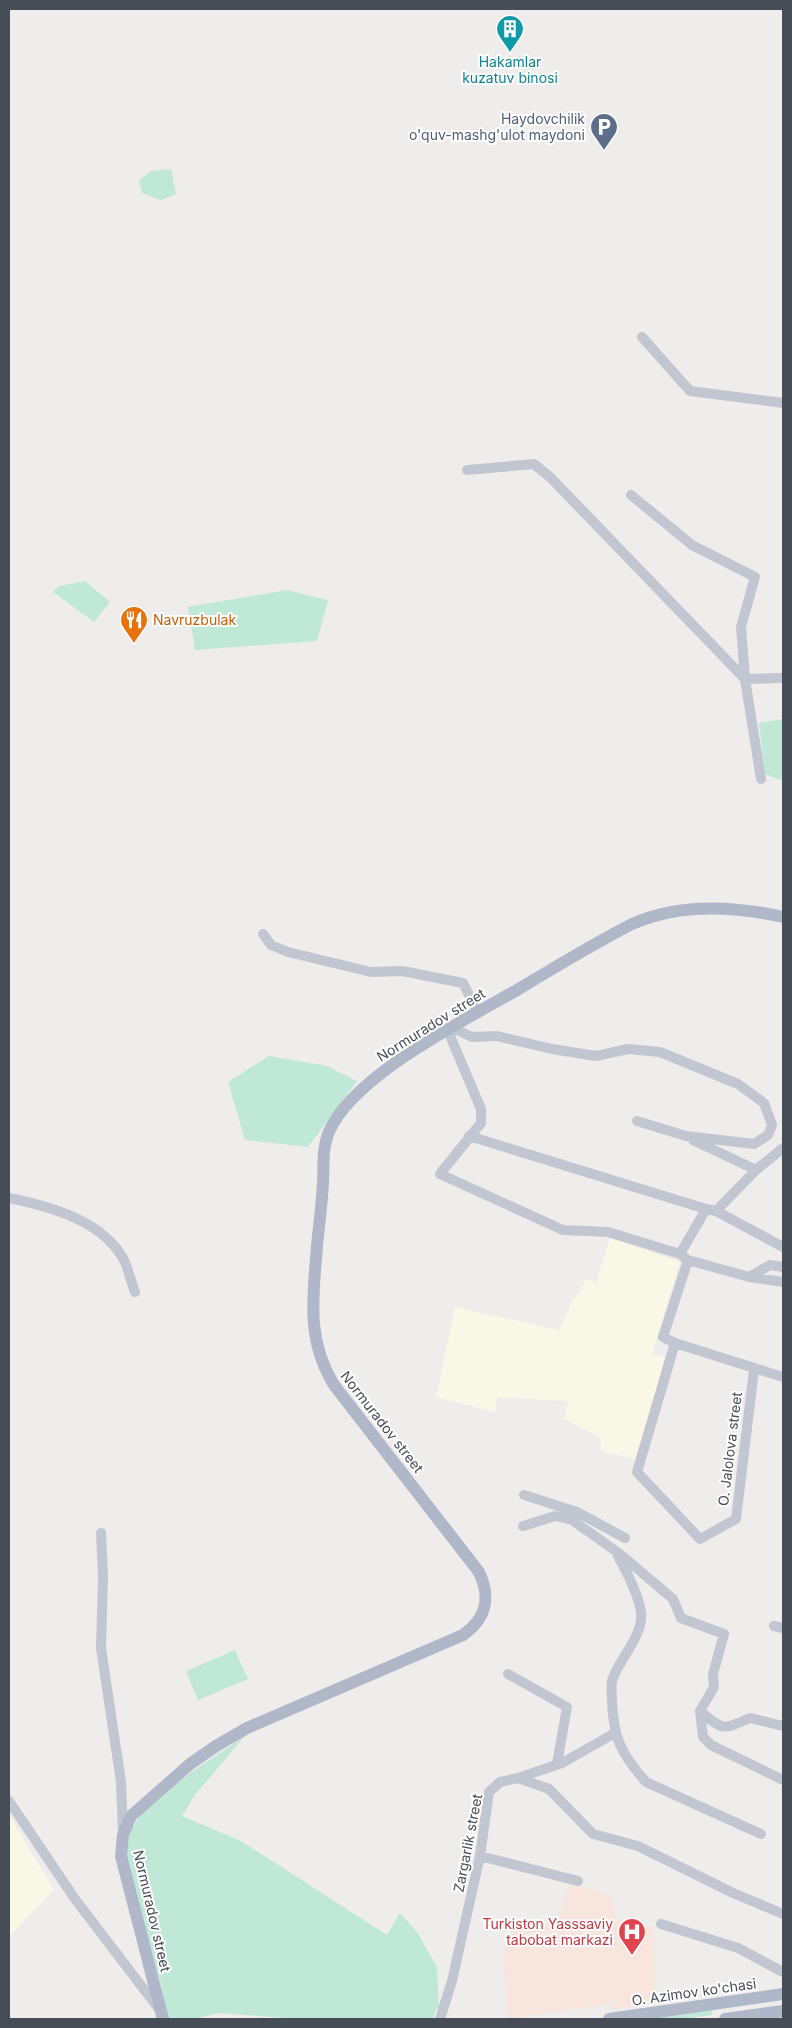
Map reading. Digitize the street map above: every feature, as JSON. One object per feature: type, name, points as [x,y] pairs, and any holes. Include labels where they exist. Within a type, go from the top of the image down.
[{"type":"main road","name":"Normuradov street","points":[[162,2015],[121,1856],[123,1834],[131,1816],[190,1764],[247,1728],[456,1640],[471,1630],[485,1610],[487,1601],[486,1590],[479,1572],[334,1385],[318,1351],[313,1327],[313,1292],[324,1180],[322,1156],[329,1133],[341,1113],[373,1081],[450,1029],[616,932],[648,916],[667,912],[706,909],[747,911],[783,917]]},
{"type":"main road","name":"O. Azimov ko'chasi","points":[[609,2019],[783,1994]]},
{"type":"main road","points":[[725,2019],[783,2011]]},
{"type":"street","points":[[642,337],[690,391],[783,403]]},
{"type":"street","points":[[467,470],[534,464],[550,477],[745,679],[783,678]]},
{"type":"street","points":[[631,495],[692,545],[755,577],[741,627],[745,679],[761,779]]},
{"type":"street","points":[[263,934],[270,945],[288,952],[371,972],[402,971],[462,983],[478,1013]]},
{"type":"street","points":[[450,1029],[481,1109],[481,1123],[440,1174],[563,1230],[608,1232],[749,1277],[783,1282]]},
{"type":"street","points":[[450,1029],[472,1038],[497,1036],[552,1049],[596,1056],[628,1050],[660,1052],[738,1084],[764,1103],[772,1125],[768,1135],[754,1144],[686,1136]]},
{"type":"street","points":[[637,1121],[686,1136],[756,1170]]},
{"type":"street","points":[[469,1136],[711,1210],[783,1247]]},
{"type":"street","points":[[783,1148],[711,1210],[684,1257],[663,1337],[675,1343],[754,1370],[783,1377]]},
{"type":"street","points":[[9,1198],[43,1205],[77,1219],[107,1238],[124,1261],[135,1292]]},
{"type":"street","points":[[749,1277],[770,1266],[783,1267]]},
{"type":"street","name":"O. Jalolova street","points":[[675,1343],[637,1472],[700,1539],[736,1518],[754,1370]]},
{"type":"street","points":[[524,1496],[577,1512],[625,1538]]},
{"type":"street","points":[[523,1526],[555,1516],[572,1520],[616,1552],[673,1599],[681,1618],[724,1634],[713,1674],[714,1687],[700,1711],[704,1738],[706,1741],[783,1780]]},
{"type":"street","points":[[101,1533],[103,1576],[101,1648],[121,1782],[123,1834]]},
{"type":"street","points":[[616,1552],[630,1577],[641,1614],[633,1643],[612,1679],[615,1733],[635,1769],[646,1782],[761,1834]]},
{"type":"street","points":[[508,1674],[567,1707],[557,1764]]},
{"type":"street","points":[[700,1711],[719,1726],[732,1727],[750,1718],[783,1726]]},
{"type":"street","name":"Zargarlik street","points":[[440,2019],[452,1982],[480,1856],[490,1792],[500,1782],[518,1778],[557,1764],[615,1733]]},
{"type":"street","points":[[518,1778],[549,1789],[593,1834],[638,1846],[733,1893],[783,1914]]},
{"type":"street","points":[[9,1801],[75,1900],[162,2015]]},
{"type":"street","points":[[480,1856],[578,1881]]},
{"type":"street","points":[[661,1924],[738,1948],[783,1972]]},
{"type":"shaded area","points":[[610,1238],[680,1262],[652,1354],[665,1357],[637,1459],[601,1451],[600,1437],[564,1419],[568,1401],[497,1397],[495,1412],[436,1397],[455,1307],[559,1330],[571,1304],[587,1279],[596,1283]]},
{"type":"shaded area","points":[[9,1815],[54,1890],[9,1937]]},
{"type":"shaded area","points":[[569,1884],[612,1896],[616,1920],[654,1926],[655,2004],[613,2009],[612,2003],[509,2019],[503,1951],[517,1920],[557,1926]]},
{"type":"green space","points":[[171,169],[176,194],[161,200],[142,193],[139,180],[151,171]]},
{"type":"green space","points":[[85,581],[110,602],[94,622],[53,592],[59,586]]},
{"type":"green space","points":[[287,590],[328,600],[317,641],[195,650],[188,607]]},
{"type":"green space","points":[[783,719],[783,781],[765,774],[759,723]]},
{"type":"green space","points":[[269,1056],[327,1066],[357,1081],[308,1147],[245,1140],[228,1082]]},
{"type":"green space","points":[[235,1650],[248,1679],[198,1700],[186,1671]]},
{"type":"green space","points":[[245,1736],[194,1796],[182,1816],[241,1841],[387,1935],[400,1913],[417,1932],[437,1967],[439,2008],[436,2009],[433,2019],[300,2019],[218,2013],[194,2019],[169,2019],[163,2004],[162,1988],[125,1861],[129,1833],[140,1816],[187,1775]]},
{"type":"green space","points":[[711,2007],[712,2015],[681,2019],[633,2019]]},
{"type":"place","name":"Hakamlar kuzatuv binosi","points":[[510,53]]},
{"type":"place","name":"Haydovchilik o'quv-mashg'ulot maydoni","points":[[604,151]]},
{"type":"place","name":"Navruzbulak","points":[[134,644]]},
{"type":"place","name":"Turkiston Yasssaviy tabobat markazi","points":[[632,1956]]}]
